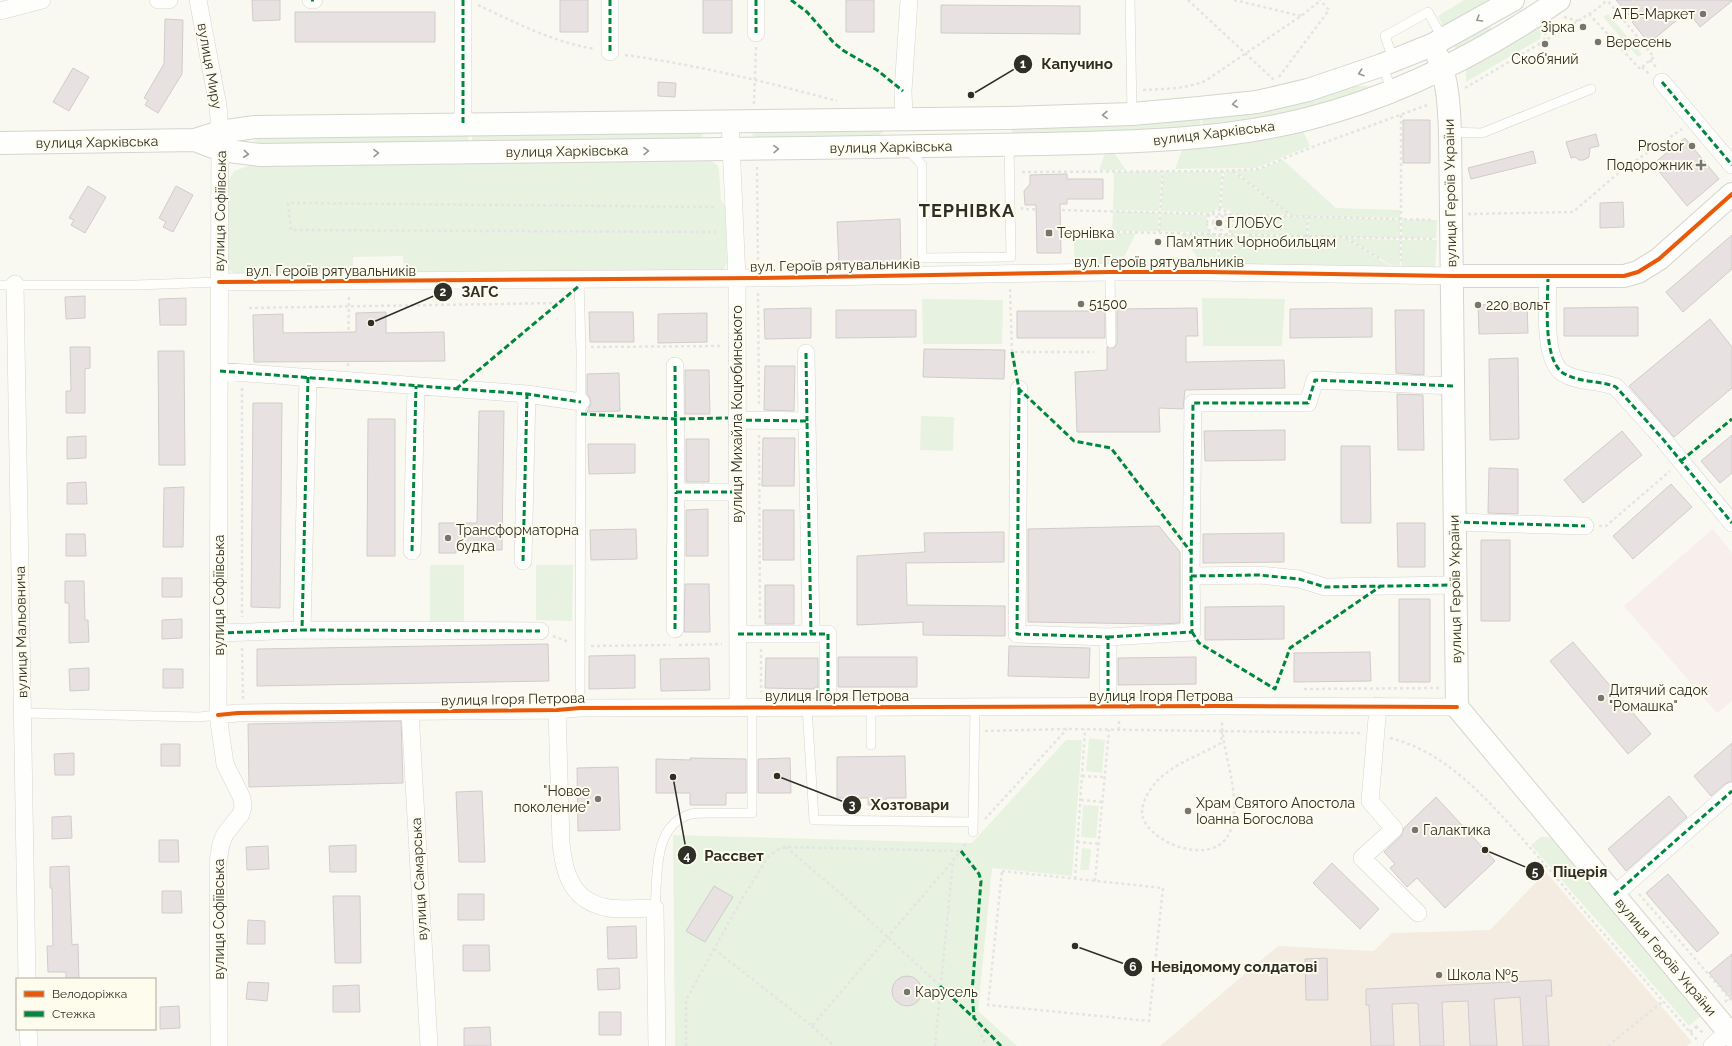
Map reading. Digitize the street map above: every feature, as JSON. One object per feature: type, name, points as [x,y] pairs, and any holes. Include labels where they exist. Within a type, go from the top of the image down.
[{"type":"street","points":[[0,11],[42,0]]},
{"type":"street","points":[[158,0],[169,0]]},
{"type":"street","name":"вулиця Миру","points":[[198,0],[218,106],[221,141]]},
{"type":"street","points":[[610,0],[610,52]]},
{"type":"street","points":[[756,0],[756,34]]},
{"type":"street","points":[[905,147],[903,91],[909,0]]},
{"type":"street","name":"вулиця Харківська","points":[[221,141],[255,127],[904,118],[1008,118],[1132,114],[1257,102],[1308,90],[1388,63],[1438,42],[1513,0]]},
{"type":"street","points":[[463,124],[468,2]]},
{"type":"street","name":"вулиця Харківська","points":[[0,143],[195,140],[221,141],[260,155],[731,150],[1138,142],[1260,129],[1309,119],[1392,91],[1443,70],[1509,33],[1550,2]]},
{"type":"street","name":"вулиця Героїв України","points":[[1438,42],[1448,97],[1450,132],[1457,707],[1621,888],[1669,962],[1731,1032]]},
{"type":"street","points":[[1662,82],[1732,166]]},
{"type":"street","points":[[1008,118],[1009,145]]},
{"type":"street","name":"вулиця Михайла Коцюбинського","points":[[730,121],[737,278],[737,492],[733,639],[745,708]]},
{"type":"street","name":"вулиця Софіївська","points":[[219,1046],[218,862],[221,844],[225,834],[241,814],[243,807],[242,798],[225,764],[218,715],[220,371],[219,282],[221,141]]},
{"type":"street","points":[[1452,276],[1624,276],[1638,272],[1659,259],[1732,194]]},
{"type":"street","name":"вул. Героїв рятувальників","points":[[219,282],[579,280],[1110,272],[1217,272],[1452,276]]},
{"type":"street","points":[[1548,276],[1549,344],[1552,358],[1557,367],[1563,373],[1616,387],[1732,523]]},
{"type":"street","name":"вулиця Мальовнича","points":[[8,284],[23,713],[27,978]]},
{"type":"street","points":[[806,353],[811,634]]},
{"type":"street","points":[[675,628],[676,366]]},
{"type":"street","points":[[220,371],[527,394],[581,402]]},
{"type":"street","points":[[302,630],[308,377]]},
{"type":"street","points":[[1019,389],[1017,634],[1108,637],[1192,632],[1191,576],[1193,403],[1308,403],[1315,380],[1453,386]]},
{"type":"street","points":[[412,551],[416,386]]},
{"type":"street","points":[[523,561],[527,394]]},
{"type":"street","points":[[737,420],[807,421]]},
{"type":"street","points":[[676,492],[737,492]]},
{"type":"street","points":[[1454,522],[1586,526]]},
{"type":"street","points":[[1191,576],[1259,575],[1299,579],[1325,586],[1456,585]]},
{"type":"street","points":[[219,633],[302,630],[540,631]]},
{"type":"street","points":[[733,639],[828,634],[828,707]]},
{"type":"street","points":[[1108,637],[1108,706]]},
{"type":"street","name":"вулиця Ігоря Петрова","points":[[218,715],[238,713],[557,710],[580,708],[1108,706],[1457,707]]},
{"type":"street","points":[[1378,706],[1370,801],[1394,829],[1362,858],[1418,913]]},
{"type":"street","points":[[557,710],[562,861],[567,877],[579,894],[599,905],[610,908],[655,908],[657,1046]]},
{"type":"street","name":"вулиця Самарська","points":[[410,712],[429,1046]]},
{"type":"street","points":[[1621,888],[1732,791]]},
{"type":"street","points":[[28,1030],[28,1046]]},
{"type":"street","points":[[1712,1046],[1731,1032]]},
{"type":"lane","points":[[1130,0],[1132,114]]},
{"type":"lane","points":[[1392,91],[1385,36],[1428,12],[1438,42]]},
{"type":"lane","points":[[1450,132],[1482,133],[1591,89]]},
{"type":"lane","points":[[905,147],[913,153],[922,165],[922,258],[1011,257],[1009,145]]},
{"type":"lane","points":[[1110,272],[1111,343]]},
{"type":"lane","points":[[579,280],[581,347],[580,708]]},
{"type":"lane","points":[[8,284],[136,285],[219,282]]},
{"type":"lane","points":[[807,707],[814,820],[973,822]]},
{"type":"lane","points":[[871,707],[871,745]]},
{"type":"lane","points":[[973,832],[975,707]]},
{"type":"lane","points":[[655,908],[662,843],[673,824],[681,818],[692,814],[752,813],[745,708]]},
{"type":"lane","points":[[23,713],[199,717],[218,715]]},
{"type":"path","points":[[1132,90],[1196,85],[1246,55],[1301,16],[1320,0],[1329,10],[1276,82],[1246,55],[1188,0]]},
{"type":"path","points":[[1234,0],[1301,16]]},
{"type":"path","points":[[1022,172],[1233,171],[1258,169],[1448,97],[1485,77],[1589,14],[1607,0],[1654,57],[1640,69],[1589,14]]},
{"type":"path","points":[[1618,14],[1635,0]]},
{"type":"path","points":[[468,2],[552,38],[610,52],[670,61],[843,102]]},
{"type":"path","points":[[754,121],[756,34]]},
{"type":"path","points":[[1401,115],[1401,265]]},
{"type":"path","points":[[1022,209],[1401,219],[1451,219],[1470,213],[1573,212],[1622,170],[1694,120]]},
{"type":"path","points":[[1159,232],[1162,171]]},
{"type":"path","points":[[1220,209],[1223,171]]},
{"type":"path","points":[[1233,171],[1292,216]]},
{"type":"path","points":[[714,207],[288,202],[291,230],[716,232]]},
{"type":"path","points":[[1220,209],[1231,214],[1234,225],[1228,234],[1220,236],[1212,234],[1207,222],[1210,214],[1220,209]]},
{"type":"path","points":[[1220,216],[1225,218],[1227,224],[1224,229],[1220,230],[1214,226],[1213,222],[1220,216]]},
{"type":"path","points":[[1307,237],[1308,217]]},
{"type":"path","points":[[1075,231],[1437,239]]},
{"type":"path","points":[[1217,272],[1220,236]]},
{"type":"path","points":[[348,380],[349,282]]},
{"type":"path","points":[[1017,287],[1010,287],[1012,352],[1094,352]]},
{"type":"path","points":[[249,308],[559,303]]},
{"type":"path","points":[[581,347],[728,346]]},
{"type":"path","points":[[1586,526],[1606,526],[1681,462]]},
{"type":"path","points":[[540,631],[580,646],[733,639]]},
{"type":"path","points":[[1222,714],[1221,743],[1183,761],[1163,776],[1147,794],[1142,811],[1144,820],[1161,838],[1169,843],[1189,849],[1210,849],[1221,844],[1228,836],[1233,820],[1234,809],[1232,778],[1222,731]]},
{"type":"path","points":[[812,1026],[887,936],[953,861],[973,832],[1067,729]]},
{"type":"path","points":[[1075,879],[1086,729]]},
{"type":"path","points":[[1095,881],[1109,730]]},
{"type":"path","points":[[1082,776],[1105,777]]},
{"type":"path","points":[[1080,800],[1103,802]]},
{"type":"path","points":[[1078,842],[1099,844]]},
{"type":"path","points":[[686,1046],[686,1000],[740,902],[768,857],[777,850],[786,847],[961,851]]},
{"type":"path","points":[[786,847],[840,893],[940,986]]},
{"type":"path","points":[[935,1046],[953,861]]},
{"type":"path","points":[[1002,871],[1095,881],[1163,888],[1149,1021],[988,1005],[1002,871]]},
{"type":"path","points":[[1621,888],[1729,998],[1732,996]]},
{"type":"path","points":[[714,949],[812,1026],[834,1046]]},
{"type":"path","points":[[1608,1046],[1662,1002]]},
{"type":"path","points":[[974,1018],[986,1046]]},
{"type":"shaded area","points":[[1713,529],[1732,553],[1732,701],[1717,713],[1624,606]]},
{"type":"shaded area","name":"Школа №5","points":[[1546,872],[1692,1042],[1687,1046],[1160,1046],[1278,946],[1374,951],[1392,933],[1490,930]]},
{"type":"green space","points":[[1464,0],[1488,0],[1489,2],[1443,26],[1438,16]]},
{"type":"green space","points":[[1608,14],[1642,54],[1638,57],[1603,17]]},
{"type":"green space","points":[[1543,24],[1540,39],[1466,82],[1466,69]]},
{"type":"green space","points":[[1489,25],[1493,31],[1457,51],[1454,44]]},
{"type":"green space","points":[[1357,86],[1370,86],[1332,103],[1311,109],[1289,114],[1203,126],[1202,118],[1276,109]]},
{"type":"green space","points":[[1200,118],[1201,126],[1132,132],[1012,134],[1012,129]]},
{"type":"green space","points":[[876,128],[883,132],[877,137],[760,139],[751,135],[760,130]]},
{"type":"green space","points":[[1302,129],[1310,146],[1256,168],[1175,169],[1183,147]]},
{"type":"green space","points":[[697,131],[703,135],[697,140],[472,142],[472,134]]},
{"type":"green space","points":[[468,134],[469,142],[262,144],[253,141],[262,137]]},
{"type":"green space","points":[[1106,150],[1112,150],[1126,170],[1099,170]]},
{"type":"green space","points":[[708,159],[717,165],[719,169],[721,200],[725,206],[727,263],[723,271],[404,274],[403,256],[353,257],[353,275],[299,275],[297,267],[285,267],[283,276],[237,275],[230,271],[226,266],[227,184],[234,171],[254,164]]},
{"type":"green space","points":[[1283,160],[1336,208],[1400,210],[1400,218],[1292,216],[1234,171],[1258,170]]},
{"type":"green space","points":[[1232,171],[1290,215],[1232,214],[1229,210],[1221,208],[1224,172]]},
{"type":"green space","points":[[1114,172],[1162,172],[1159,211],[1113,210]]},
{"type":"green space","points":[[1163,172],[1222,172],[1219,208],[1209,213],[1161,211]]},
{"type":"green space","points":[[1113,211],[1159,213],[1158,231],[1112,231]]},
{"type":"green space","points":[[1161,213],[1209,215],[1205,222],[1210,233],[1159,231]]},
{"type":"green space","points":[[1233,215],[1308,217],[1306,236],[1230,233],[1235,224]]},
{"type":"green space","points":[[1309,217],[1400,220],[1400,238],[1308,236]]},
{"type":"green space","points":[[1402,220],[1437,220],[1436,238],[1402,238]]},
{"type":"green space","points":[[1074,233],[1136,233],[1120,265],[1074,264]]},
{"type":"green space","points":[[1180,234],[1211,234],[1218,237],[1215,270],[1207,270]]},
{"type":"green space","points":[[1229,235],[1345,238],[1400,272],[1219,270],[1221,237]]},
{"type":"green space","points":[[1347,238],[1400,240],[1400,271]]},
{"type":"green space","points":[[1402,240],[1437,240],[1435,272],[1401,271]]},
{"type":"green space","points":[[1202,298],[1285,299],[1282,346],[1203,346]]},
{"type":"green space","points":[[922,299],[1003,300],[1002,344],[923,344]]},
{"type":"green space","points":[[921,416],[954,417],[953,451],[920,450]]},
{"type":"green space","points":[[430,565],[464,565],[464,622],[430,621]]},
{"type":"green space","points":[[536,565],[573,565],[572,621],[536,620]]},
{"type":"green space","points":[[1089,738],[1105,740],[1102,773],[1086,771]]},
{"type":"green space","points":[[1066,740],[1082,740],[1072,876],[992,868],[978,1011],[1017,1046],[675,1046],[673,835],[972,843]]},
{"type":"green space","points":[[1083,805],[1099,806],[1096,838],[1081,837]]},
{"type":"green space","points":[[1541,837],[1553,837],[1704,1013],[1689,1026],[1531,845]]},
{"type":"green space","points":[[1082,848],[1091,849],[1089,870],[1080,870]]},
{"type":"building","points":[[252,0],[280,0],[280,20],[253,21]]},
{"type":"building","points":[[560,0],[588,0],[588,32],[560,32]]},
{"type":"building","points":[[703,0],[732,0],[732,33],[703,33]]},
{"type":"building","points":[[846,0],[874,0],[874,32],[846,32]]},
{"type":"building","points":[[1616,0],[1732,1],[1700,27],[1688,11],[1649,43],[1632,22],[1634,21]]},
{"type":"building","points":[[941,5],[1080,6],[1080,34],[941,33]]},
{"type":"building","points":[[295,12],[435,12],[435,42],[295,42]]},
{"type":"building","points":[[165,19],[183,20],[182,74],[158,113],[145,105],[148,100],[144,98],[164,64]]},
{"type":"building","points":[[73,68],[89,77],[69,111],[53,102]]},
{"type":"building","points":[[658,82],[676,83],[675,97],[658,96]]},
{"type":"building","points":[[1403,120],[1430,120],[1430,163],[1403,163]]},
{"type":"building","points":[[1596,134],[1599,146],[1590,148],[1589,157],[1584,160],[1579,160],[1575,157],[1571,158],[1566,142]]},
{"type":"building","points":[[1685,138],[1719,179],[1687,206],[1653,164]]},
{"type":"building","points":[[1533,151],[1536,163],[1471,179],[1468,168]]},
{"type":"building","points":[[1067,174],[1067,179],[1103,179],[1103,199],[1067,199],[1067,204],[1060,204],[1061,253],[1037,253],[1036,205],[1025,205],[1024,191],[1030,184],[1030,175]]},
{"type":"building","points":[[88,186],[106,197],[85,233],[71,225],[74,220],[69,218]]},
{"type":"building","points":[[176,186],[193,195],[173,232],[163,227],[166,222],[159,218]]},
{"type":"building","points":[[1623,202],[1624,227],[1600,228],[1600,203]]},
{"type":"building","points":[[900,219],[901,265],[839,267],[837,222]]},
{"type":"building","points":[[1732,235],[1732,269],[1683,312],[1666,292]]},
{"type":"building","points":[[85,296],[85,318],[66,319],[65,297]]},
{"type":"building","points":[[186,298],[186,325],[160,325],[159,299]]},
{"type":"building","points":[[1527,303],[1528,333],[1479,334],[1478,305]]},
{"type":"building","points":[[1638,307],[1638,336],[1564,336],[1564,308]]},
{"type":"building","points":[[811,308],[811,338],[765,339],[764,309]]},
{"type":"building","points":[[1197,308],[1198,336],[1186,336],[1186,362],[1284,360],[1285,388],[1185,390],[1183,409],[1159,408],[1160,432],[1077,432],[1075,372],[1107,370],[1107,347],[1114,348],[1117,343],[1118,309]]},
{"type":"building","points":[[1372,308],[1372,337],[1290,338],[1290,309]]},
{"type":"building","points":[[836,310],[916,310],[916,337],[836,338]]},
{"type":"building","points":[[1395,310],[1424,310],[1424,375],[1396,373]]},
{"type":"building","points":[[1017,311],[1105,311],[1105,338],[1017,338]]},
{"type":"building","points":[[386,312],[386,333],[444,332],[445,361],[254,362],[253,315],[283,314],[283,333],[356,332],[356,313]]},
{"type":"building","points":[[589,312],[633,312],[634,342],[590,342]]},
{"type":"building","points":[[707,313],[707,342],[658,343],[658,314]]},
{"type":"building","points":[[1710,319],[1732,347],[1732,388],[1674,437],[1629,386]]},
{"type":"building","points":[[70,347],[90,347],[90,368],[85,369],[85,413],[66,413],[66,391],[71,391]]},
{"type":"building","points":[[924,349],[1005,350],[1004,379],[923,377]]},
{"type":"building","points":[[158,351],[184,351],[185,465],[159,465]]},
{"type":"building","points":[[1518,358],[1519,439],[1490,440],[1489,359]]},
{"type":"building","points":[[765,366],[795,366],[794,411],[764,410]]},
{"type":"building","points":[[685,370],[709,370],[710,414],[685,414]]},
{"type":"building","points":[[619,373],[620,411],[587,412],[591,403],[587,394],[587,374]]},
{"type":"building","points":[[1397,394],[1423,395],[1424,450],[1398,450]]},
{"type":"building","points":[[253,403],[282,403],[280,608],[251,607]]},
{"type":"building","points":[[479,411],[504,411],[502,550],[456,549],[456,553],[439,553],[439,523],[477,523]]},
{"type":"building","points":[[368,419],[395,419],[395,556],[367,556]]},
{"type":"building","points":[[1285,430],[1285,460],[1205,461],[1204,431]]},
{"type":"building","points":[[1622,431],[1642,455],[1583,503],[1564,480]]},
{"type":"building","points":[[1732,435],[1732,473],[1720,483],[1701,461]]},
{"type":"building","points":[[86,436],[86,458],[67,459],[67,437]]},
{"type":"building","points":[[763,438],[795,438],[794,486],[762,486]]},
{"type":"building","points":[[686,439],[709,439],[709,482],[686,482]]},
{"type":"building","points":[[588,444],[635,444],[635,473],[589,474]]},
{"type":"building","points":[[1341,446],[1370,446],[1371,523],[1341,523]]},
{"type":"building","points":[[1489,468],[1518,469],[1518,514],[1488,513]]},
{"type":"building","points":[[86,482],[87,504],[67,504],[67,483]]},
{"type":"building","points":[[1671,484],[1692,507],[1633,559],[1613,536]]},
{"type":"building","points":[[184,487],[183,547],[163,547],[164,488]]},
{"type":"building","points":[[708,509],[708,556],[686,556],[686,510]]},
{"type":"building","points":[[763,510],[794,510],[794,560],[763,560]]},
{"type":"building","points":[[1397,523],[1425,523],[1425,567],[1398,567]]},
{"type":"building","points":[[1159,526],[1180,552],[1180,623],[1028,622],[1028,529]]},
{"type":"building","points":[[636,529],[637,559],[591,560],[590,530]]},
{"type":"building","points":[[1004,532],[1004,562],[906,563],[907,605],[1005,606],[1005,636],[923,635],[923,622],[857,625],[857,556],[925,552],[924,533]]},
{"type":"building","points":[[1284,533],[1284,562],[1203,563],[1203,534]]},
{"type":"building","points":[[66,534],[85,534],[86,556],[66,556]]},
{"type":"building","points":[[1481,540],[1510,540],[1510,621],[1481,621]]},
{"type":"building","points":[[162,578],[182,578],[182,597],[162,597]]},
{"type":"building","points":[[65,581],[84,581],[85,620],[88,620],[89,642],[69,643],[69,603],[65,603]]},
{"type":"building","points":[[685,584],[709,584],[710,632],[684,632]]},
{"type":"building","points":[[765,585],[794,585],[794,624],[765,624]]},
{"type":"building","points":[[1399,599],[1430,599],[1430,682],[1399,682]]},
{"type":"building","points":[[1284,606],[1284,639],[1205,640],[1205,607]]},
{"type":"building","points":[[182,619],[182,638],[162,639],[162,620]]},
{"type":"building","name":"Дитячий садок \"Ромашка\"","points":[[1573,642],[1651,734],[1628,754],[1550,661]]},
{"type":"building","points":[[548,644],[549,681],[257,686],[257,649]]},
{"type":"building","points":[[1009,646],[1090,648],[1089,678],[1008,676]]},
{"type":"building","points":[[1370,652],[1371,681],[1294,682],[1294,653]]},
{"type":"building","points":[[635,655],[635,688],[589,689],[589,656]]},
{"type":"building","points":[[838,657],[917,657],[917,687],[838,687]]},
{"type":"building","points":[[1196,657],[1196,684],[1118,685],[1118,658]]},
{"type":"building","points":[[709,658],[710,690],[661,691],[660,659]]},
{"type":"building","points":[[766,658],[818,658],[818,688],[765,688]]},
{"type":"building","points":[[89,668],[89,690],[70,691],[69,669]]},
{"type":"building","points":[[163,669],[183,669],[183,688],[163,688]]},
{"type":"building","points":[[401,721],[403,783],[249,787],[248,724]]},
{"type":"building","points":[[1732,743],[1732,781],[1725,784],[1711,796],[1694,776]]},
{"type":"building","points":[[161,744],[180,744],[180,766],[161,766]]},
{"type":"building","points":[[74,753],[74,775],[55,775],[54,754]]},
{"type":"building","points":[[905,756],[906,798],[886,798],[886,805],[868,805],[868,798],[837,798],[837,757]]},
{"type":"building","points":[[690,758],[746,759],[746,793],[726,793],[726,805],[690,805],[690,793],[656,793],[656,759],[691,760]]},
{"type":"building","points":[[790,758],[791,793],[758,793],[758,759]]},
{"type":"building","name":"\"Новое поколение\"","points":[[618,767],[620,830],[578,831],[577,768]]},
{"type":"building","points":[[482,791],[485,862],[459,862],[456,792]]},
{"type":"building","points":[[1669,796],[1687,817],[1626,871],[1608,849]]},
{"type":"building","points":[[1436,797],[1495,861],[1445,908],[1417,878],[1407,887],[1390,868],[1395,864],[1384,852],[1401,836],[1404,828]]},
{"type":"building","points":[[71,816],[72,838],[52,839],[52,817]]},
{"type":"building","points":[[159,840],[178,840],[179,862],[159,862]]},
{"type":"building","points":[[356,845],[356,872],[330,872],[329,846]]},
{"type":"building","points":[[268,846],[269,869],[247,870],[246,847]]},
{"type":"building","points":[[1332,863],[1379,909],[1360,929],[1313,883]]},
{"type":"building","points":[[69,866],[72,945],[78,944],[79,978],[66,978],[66,972],[48,972],[47,946],[53,946],[52,888],[50,888],[50,867]]},
{"type":"building","points":[[1668,874],[1719,933],[1697,952],[1646,893]]},
{"type":"building","points":[[714,886],[733,897],[705,942],[686,931]]},
{"type":"building","points":[[162,891],[181,891],[182,913],[162,913]]},
{"type":"building","points":[[458,894],[484,894],[484,920],[458,920]]},
{"type":"building","points":[[333,896],[360,896],[361,963],[335,963]]},
{"type":"building","points":[[248,920],[265,921],[265,944],[247,944]]},
{"type":"building","points":[[636,926],[637,958],[608,959],[607,927]]},
{"type":"building","points":[[463,945],[489,945],[490,971],[463,971]]},
{"type":"building","points":[[1732,954],[1732,1000],[1709,973]]},
{"type":"building","points":[[1327,958],[1328,1000],[1306,1000],[1305,959]]},
{"type":"building","points":[[619,968],[620,989],[598,990],[597,969]]},
{"type":"building","name":"Карусель","points":[[907,976],[918,980],[922,991],[918,1002],[907,1006],[896,1002],[892,991],[896,980]]},
{"type":"building","points":[[1551,980],[1552,996],[1546,996],[1549,1046],[1523,1046],[1520,997],[1494,999],[1497,1046],[1470,1046],[1468,1001],[1442,1002],[1444,1046],[1420,1046],[1418,1004],[1415,1003],[1392,1004],[1394,1046],[1371,1046],[1369,1005],[1366,1005],[1366,989]]},
{"type":"building","points":[[248,982],[269,983],[267,1001],[246,999]]},
{"type":"building","points":[[359,985],[360,1012],[333,1012],[333,986]]},
{"type":"building","points":[[179,1006],[180,1028],[160,1029],[160,1007]]},
{"type":"building","points":[[599,1012],[621,1012],[621,1035],[599,1035]]},
{"type":"building","points":[[490,1027],[491,1046],[464,1046],[464,1028]]},
{"type":"marked path","points":[[463,0],[463,124]]},
{"type":"marked path","points":[[610,0],[610,52]]},
{"type":"marked path","points":[[756,0],[756,33]]},
{"type":"marked path","points":[[791,0],[807,12],[834,43],[844,51],[877,70],[903,91]]},
{"type":"marked path","points":[[1662,82],[1732,165]]},
{"type":"marked path","points":[[1548,276],[1547,313],[1549,342],[1556,366],[1563,373],[1569,376],[1616,387],[1662,438],[1732,523]]},
{"type":"marked path","points":[[456,389],[579,286]]},
{"type":"marked path","points":[[1012,352],[1019,389],[1074,441],[1111,448],[1191,552]]},
{"type":"marked path","points":[[806,353],[807,421]]},
{"type":"marked path","points":[[675,366],[676,492],[737,492]]},
{"type":"marked path","points":[[220,371],[527,394],[581,402]]},
{"type":"marked path","points":[[308,377],[302,630],[540,631]]},
{"type":"marked path","points":[[1453,386],[1315,380],[1308,403],[1193,403],[1191,576],[1259,575],[1299,579],[1325,587],[1455,585]]},
{"type":"marked path","points":[[412,551],[416,386]]},
{"type":"marked path","points":[[1019,389],[1017,634],[1108,637],[1108,707]]},
{"type":"marked path","points":[[523,561],[527,394]]},
{"type":"marked path","points":[[581,414],[676,419],[728,418]]},
{"type":"marked path","points":[[1681,461],[1732,419]]},
{"type":"marked path","points":[[737,420],[807,421],[811,634]]},
{"type":"marked path","points":[[675,629],[676,492]]},
{"type":"marked path","points":[[1455,522],[1585,526]]},
{"type":"marked path","points":[[1108,637],[1192,632],[1191,576]]},
{"type":"marked path","points":[[1192,632],[1199,643],[1275,689],[1290,648],[1381,586]]},
{"type":"marked path","points":[[219,633],[302,630]]},
{"type":"marked path","points":[[738,634],[828,634],[828,707]]},
{"type":"marked path","points":[[1614,895],[1732,791]]},
{"type":"marked path","points":[[961,851],[979,874],[981,881],[972,992],[974,1018],[1001,1046]]},
{"type":"marked path","points":[[940,986],[974,1018]]},
{"type":"cycle path","points":[[219,282],[758,278],[1110,272],[1452,276],[1624,276],[1638,272],[1659,259],[1732,194]]},
{"type":"cycle path","points":[[218,715],[238,713],[557,710],[580,708],[1222,706],[1457,707]]},
{"type":"place","name":"АТБ-Маркет","points":[[1703,14]]},
{"type":"place","name":"Зiрка","points":[[1583,27]]},
{"type":"place","name":"Вересень","points":[[1598,42]]},
{"type":"place","name":"Скоб'яний","points":[[1545,44]]},
{"type":"place","name":"Капучино","points":[[971,95]]},
{"type":"place","name":"Prostor","points":[[1692,146]]},
{"type":"place","name":"Подорожник","points":[[1701,165]]},
{"type":"place","name":"ГЛОБУС","points":[[1219,223]]},
{"type":"place","name":"Тернівка","points":[[1049,233]]},
{"type":"place","name":"Пам'ятник Чорнобильцям","points":[[1158,242]]},
{"type":"place","name":"51500","points":[[1081,304]]},
{"type":"place","name":"220 вольт","points":[[1478,305]]},
{"type":"place","name":"ЗАГС","points":[[371,323]]},
{"type":"place","name":"Трансформаторна будка","points":[[448,538]]},
{"type":"place","name":"Дитячий садок \"Ромашка\"","points":[[1601,698]]},
{"type":"place","name":"Хозтовари","points":[[777,776]]},
{"type":"place","name":"Рассвет","points":[[673,777]]},
{"type":"place","name":"\"Новое поколение\"","points":[[598,799]]},
{"type":"place","name":"Храм Святого Апостола Іоанна Богослова","points":[[1188,811]]},
{"type":"place","name":"Галактика","points":[[1415,830]]},
{"type":"place","name":"Піцерія","points":[[1485,850]]},
{"type":"place","name":"Невідомому солдатові","points":[[1075,946]]},
{"type":"place","name":"Школа №5","points":[[1439,975]]},
{"type":"place","name":"Карусель","points":[[907,992]]},
{"type":"district","name":"ТЕРНІВКА","points":[[967,210]]}]
